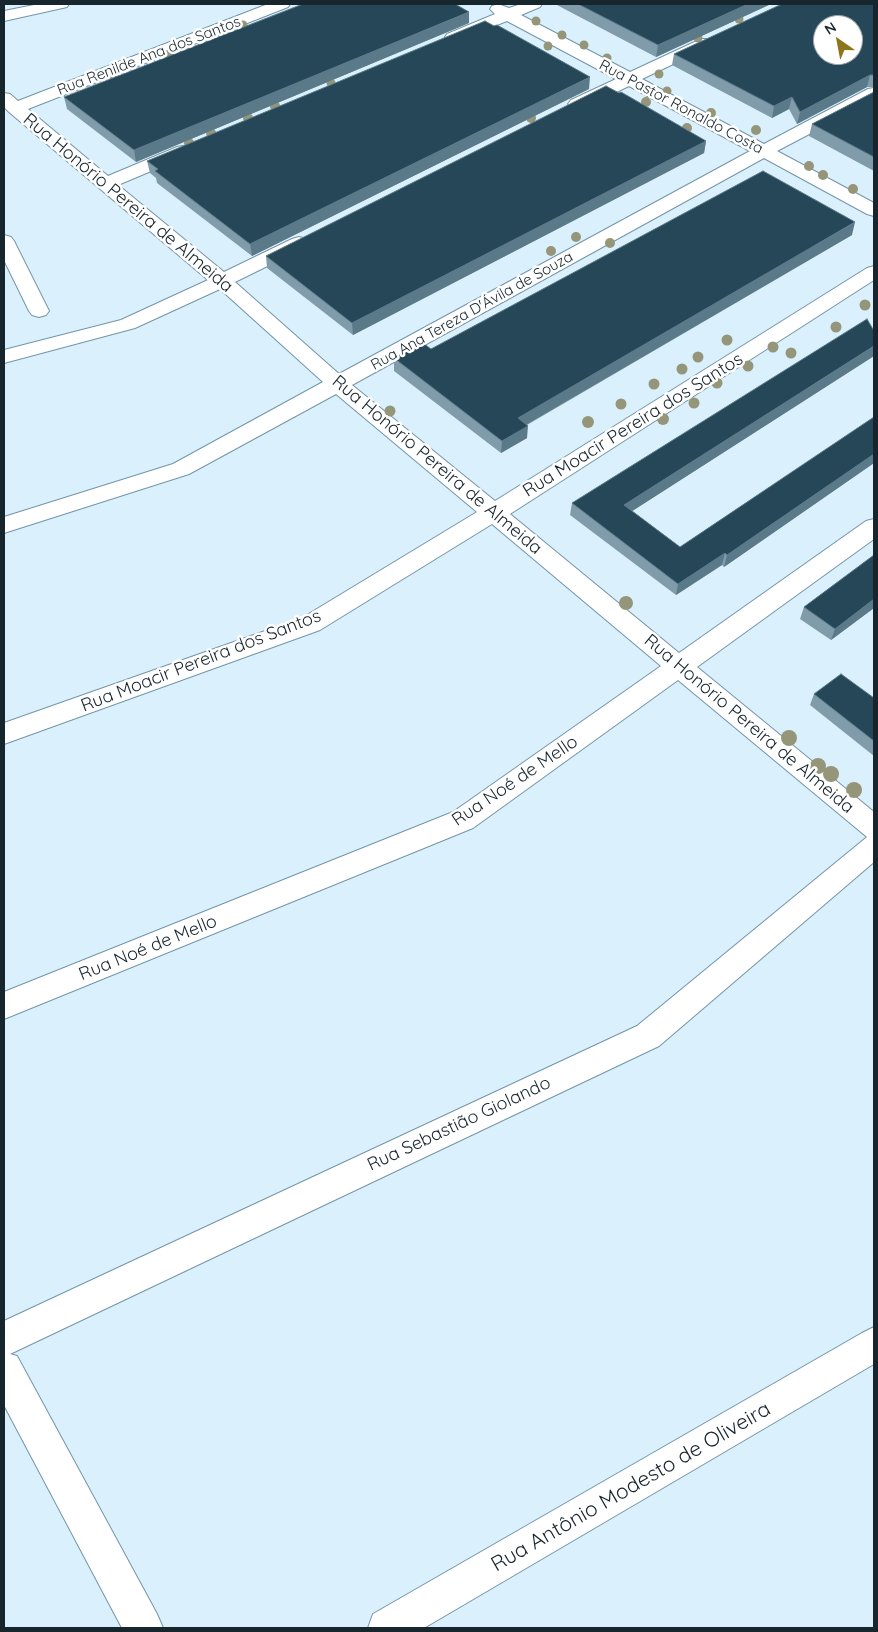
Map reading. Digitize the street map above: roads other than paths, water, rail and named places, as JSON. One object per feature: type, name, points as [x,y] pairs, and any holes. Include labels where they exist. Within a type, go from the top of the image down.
[{"type":"street","points":[[4,16],[58,4]]},
{"type":"street","name":"Rua Renilde Ana dos Santos","points":[[10,103],[282,4]]},
{"type":"street","name":"Rua Pastor Ronaldo Costa","points":[[488,4],[874,210]]},
{"type":"street","points":[[435,45],[534,4]]},
{"type":"street","points":[[558,114],[628,78],[726,33]]},
{"type":"street","name":"Rua Ana Tereza D'Ávila de Souza","points":[[4,525],[181,469],[874,93]]},
{"type":"street","name":"Rua Honório Pereira de Almeida","points":[[10,103],[222,281],[338,385],[495,512],[874,828]]},
{"type":"street","points":[[106,183],[198,145]]},
{"type":"street","points":[[4,357],[128,324],[222,281],[311,237]]},
{"type":"street","points":[[4,241],[39,311]]},
{"type":"street","name":"Rua Moacir Pereira dos Santos","points":[[4,734],[311,624],[495,512],[874,272]]},
{"type":"street","name":"Rua Noé de Mello","points":[[4,1006],[463,820],[680,667],[874,526]]},
{"type":"street","name":"Rua Sebastião Giolando","points":[[4,1339],[648,1036],[874,846]]},
{"type":"street","name":"Rua Antônio Modesto de Oliveira","points":[[387,1628],[874,1345]]},
{"type":"street","points":[[4,1369],[143,1628]]}]
